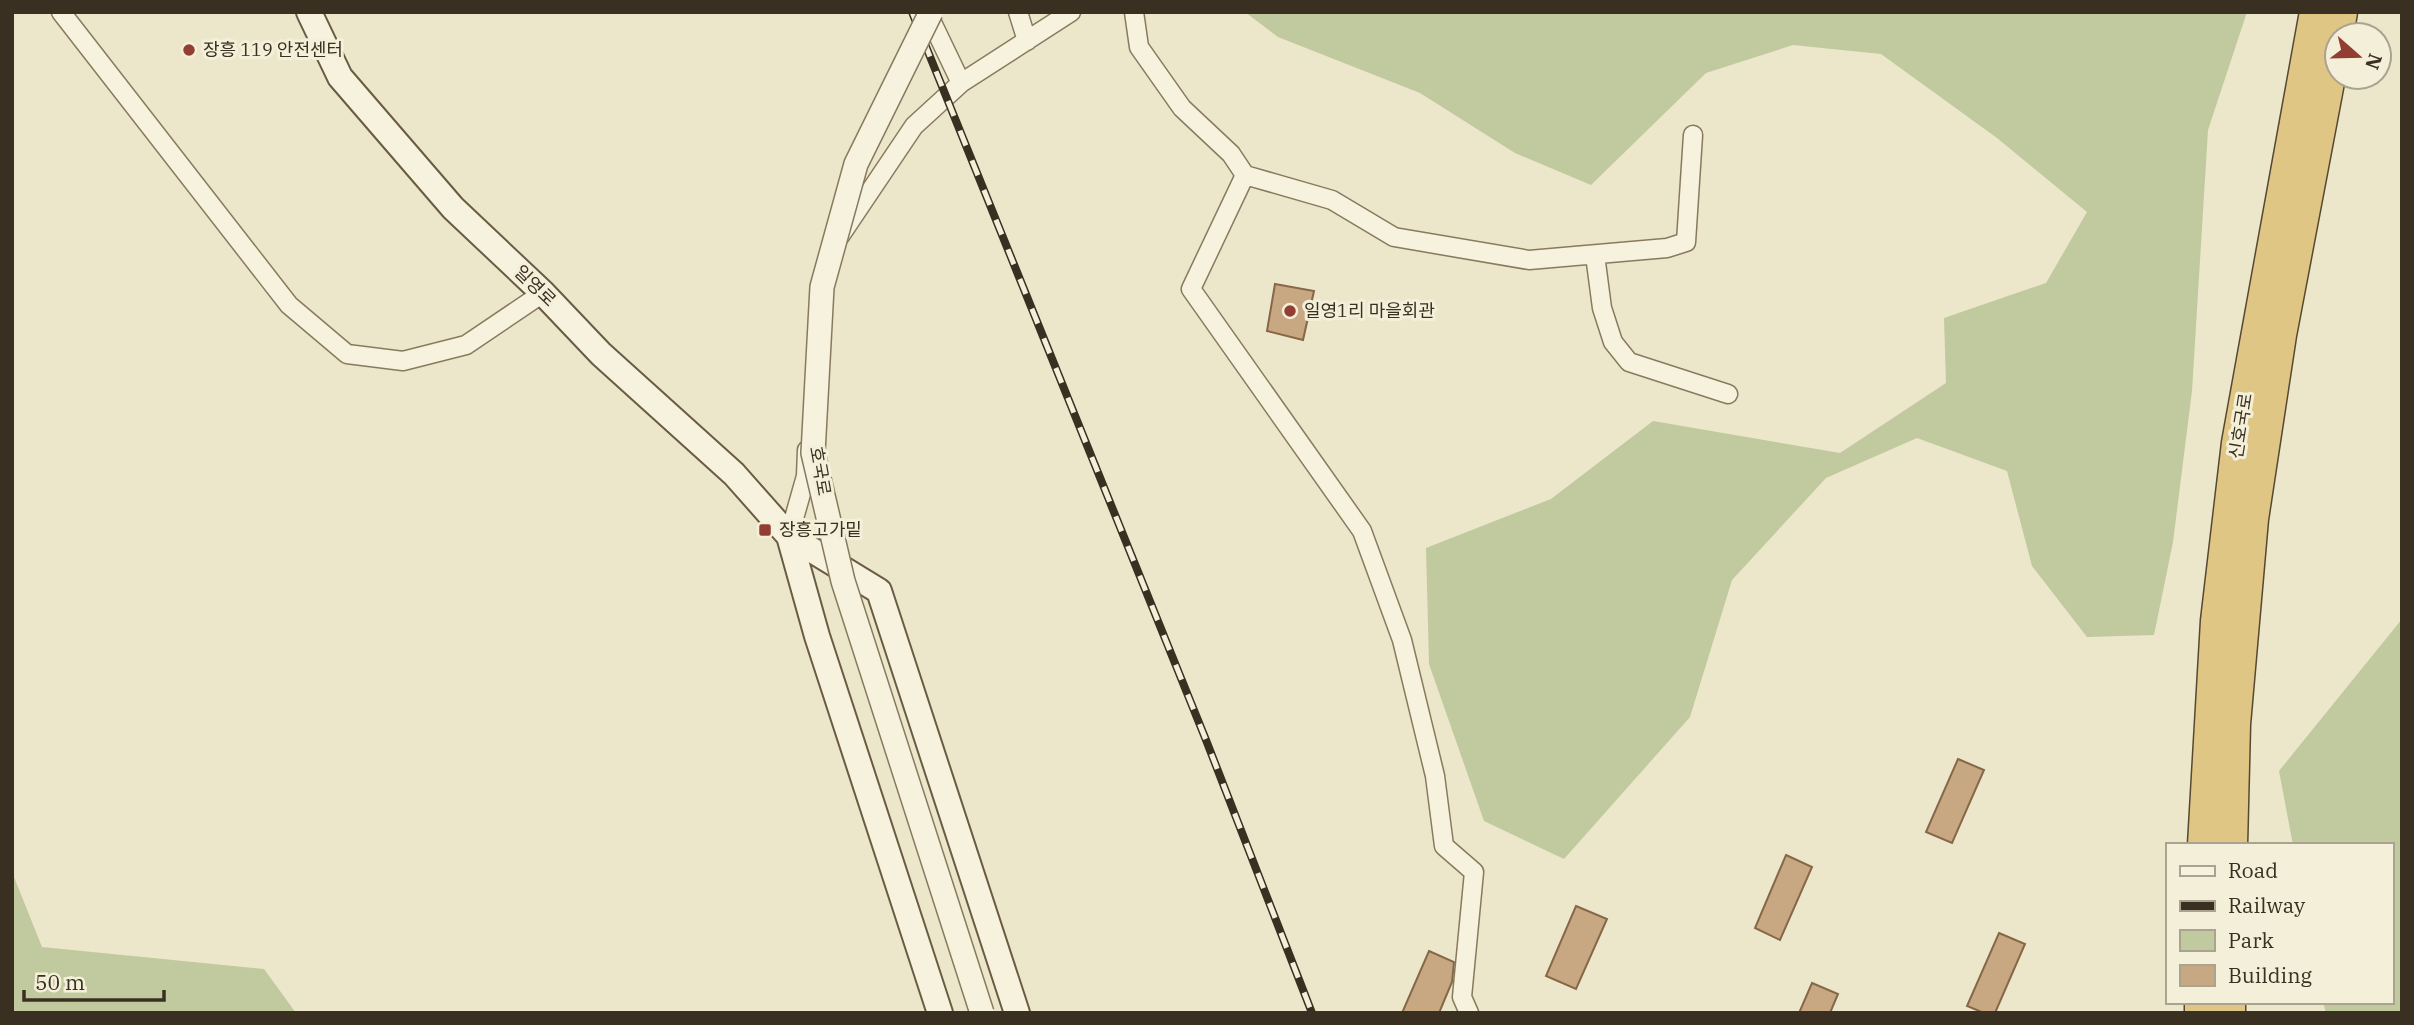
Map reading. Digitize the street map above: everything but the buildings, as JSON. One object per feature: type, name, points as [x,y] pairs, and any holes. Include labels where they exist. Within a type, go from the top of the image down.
[{"type":"highway","name":"신호국로","points":[[2203,843],[2216,621],[2237,443],[2315,12]]},
{"type":"highway","name":"신호국로","points":[[2232,843],[2235,724],[2253,520],[2281,335],[2327,91]]},
{"type":"main road","name":"일영로","points":[[309,12],[340,77],[453,208],[543,293],[601,354],[734,474],[789,536]]},
{"type":"main road","points":[[789,536],[817,636],[940,1013]]},
{"type":"main road","points":[[789,536],[879,591],[1017,1013]]},
{"type":"street","points":[[61,12],[289,305],[347,354],[403,361],[466,345],[543,293]]},
{"type":"street","points":[[929,12],[961,83]]},
{"type":"street","name":"호국로","points":[[929,12],[856,164],[822,288],[813,453],[843,581],[982,1013]]},
{"type":"street","points":[[1018,12],[1027,41]]},
{"type":"street","points":[[789,536],[806,476],[809,403],[837,241],[914,126],[961,83],[1071,12]]},
{"type":"street","points":[[1134,12],[1139,47],[1182,108],[1231,154],[1245,175],[1332,200],[1394,237],[1529,260],[1667,248],[1686,242],[1693,135]]},
{"type":"street","points":[[1245,175],[1192,289],[1362,531],[1402,639],[1435,776],[1444,846],[1474,872],[1462,997],[1469,1013]]},
{"type":"street","points":[[1595,255],[1606,320],[1613,342],[1629,362],[1728,394]]},
{"type":"green space","points":[[1245,12],[2247,12],[2208,130],[2192,391],[2173,542],[2154,635],[2087,637],[2032,566],[2007,471],[1917,438],[1826,478],[1732,580],[1690,717],[1564,859],[1484,821],[1429,664],[1426,548],[1551,499],[1653,421],[1840,453],[1946,383],[1944,318],[2046,283],[2087,212],[1997,138],[1881,54],[1793,45],[1706,73],[1591,185],[1515,153],[1420,93],[1278,37]]},
{"type":"green space","points":[[2402,619],[2402,1013],[2326,1013],[2324,1004],[2393,1004],[2393,843],[2293,843],[2279,771]]},
{"type":"green space","points":[[12,872],[42,947],[264,969],[296,1013],[12,1013]]},
{"type":"railway","points":[[912,12],[1206,740],[1312,1013]]},
{"type":"place","name":"장흥 119 안전센터","points":[[189,50]]},
{"type":"place","name":"일영1리 마을회관","points":[[1290,311]]},
{"type":"place","name":"장흥고가밑","points":[[765,530]]}]
